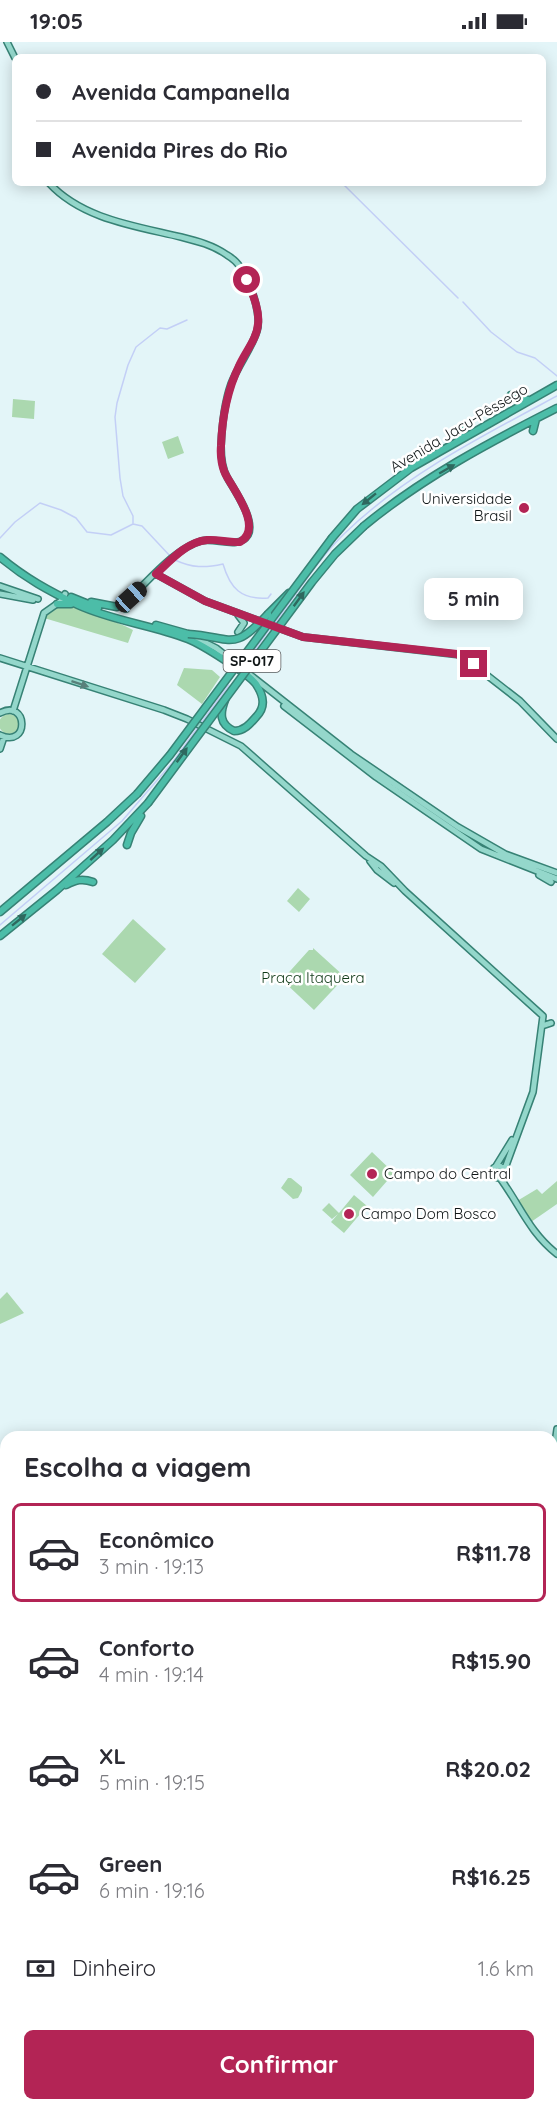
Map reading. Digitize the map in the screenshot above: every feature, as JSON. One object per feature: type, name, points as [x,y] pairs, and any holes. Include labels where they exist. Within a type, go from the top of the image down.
[{"type":"highway","name":"Avenida Jacu-Pêssego","points":[[292,591],[349,517],[396,478],[428,457],[557,385]]},
{"type":"highway","points":[[511,395],[529,400]]},
{"type":"highway","name":"Avenida Jacu-Pêssego","points":[[227,697],[312,582],[335,554],[364,526],[427,480],[557,408]]},
{"type":"highway","points":[[533,431],[536,419]]},
{"type":"highway","points":[[458,441],[464,425]]},
{"type":"highway","points":[[0,552],[25,573],[76,601],[173,632],[205,647],[256,683],[264,706],[243,729],[234,731],[224,724],[222,710],[227,697]]},
{"type":"highway","points":[[0,557],[29,580],[64,595]]},
{"type":"highway","points":[[173,632],[224,640],[239,639],[252,631],[292,591]]},
{"type":"highway","name":"SP-017","points":[[0,912],[137,794],[165,762],[292,591]]},
{"type":"highway","points":[[57,604],[76,601],[117,607]]},
{"type":"highway","name":"SP-017","points":[[0,936],[57,890],[113,840],[146,805],[227,697]]},
{"type":"highway","points":[[127,845],[146,805]]},
{"type":"highway","points":[[57,890],[77,880],[85,879],[93,882]]},
{"type":"main road","points":[[54,186],[74,202],[113,218],[210,243],[226,252],[245,269],[259,305],[261,324],[256,341],[241,368],[228,406],[223,447],[230,480],[249,520],[250,531],[244,540],[236,542],[202,541],[192,545],[172,559],[127,600],[126,609]]},
{"type":"main road","points":[[156,574],[205,601],[268,626],[307,638],[461,655],[520,701],[557,739]]},
{"type":"main road","points":[[0,586],[38,599],[44,613],[13,711]]},
{"type":"main road","points":[[0,594],[38,599]]},
{"type":"main road","points":[[44,613],[57,604],[64,595]]},
{"type":"main road","points":[[237,614],[244,623],[238,632]]},
{"type":"main road","points":[[188,634],[216,648],[399,794],[482,849],[554,881]]},
{"type":"main road","points":[[0,658],[187,719],[241,746],[543,1016],[533,1092],[502,1175]]},
{"type":"main road","points":[[256,683],[342,749],[487,845],[557,873]]},
{"type":"main road","points":[[0,714],[13,711],[21,719],[22,727],[14,737],[2,736],[0,749]]},
{"type":"main road","points":[[542,1026],[551,1023]]},
{"type":"main road","points":[[502,1175],[494,1177],[492,1173],[517,1134]]},
{"type":"main road","points":[[495,1166],[500,1167],[506,1186],[529,1226],[540,1240],[557,1254]]},
{"type":"green space","points":[[13,399],[35,401],[34,419],[12,417]]},
{"type":"green space","points":[[178,436],[184,453],[168,459],[162,442]]},
{"type":"green space","points":[[57,605],[73,605],[133,630],[128,643],[44,618],[46,613]]},
{"type":"green space","points":[[184,668],[212,670],[220,677],[202,704],[177,685]]},
{"type":"green space","points":[[9,714],[16,717],[19,724],[16,731],[9,734],[2,731],[-1,724],[2,717]]},
{"type":"green space","points":[[298,888],[310,899],[299,912],[287,901]]},
{"type":"green space","points":[[133,919],[166,949],[135,983],[102,954]]},
{"type":"green space","name":"Praça Itaquera","points":[[313,948],[345,977],[314,1010],[282,980]]},
{"type":"green space","name":"Campo do Central","points":[[372,1152],[394,1173],[373,1197],[350,1175]]},
{"type":"green space","points":[[288,1178],[302,1187],[298,1198],[293,1199],[281,1188]]},
{"type":"green space","points":[[557,1181],[557,1204],[531,1222],[517,1201],[537,1189],[542,1194]]},
{"type":"green space","name":"Campo Dom Bosco","points":[[354,1195],[367,1206],[344,1233],[331,1222],[338,1214],[332,1219],[322,1210],[329,1203],[339,1213]]},
{"type":"green space","points":[[7,1292],[24,1313],[0,1324],[0,1299]]},
{"type":"waterway","points":[[345,186],[458,298]]},
{"type":"waterway","points":[[463,302],[491,332],[517,352],[535,358],[557,376]]},
{"type":"waterway","points":[[133,523],[133,516],[123,496],[120,478],[115,417],[117,403],[136,347],[160,328],[167,329],[187,320]]},
{"type":"waterway","points":[[274,624],[326,554],[368,512],[446,457],[557,396]]},
{"type":"waterway","points":[[0,538],[15,522],[40,503],[76,518],[87,532],[111,535],[133,524],[142,526],[171,557]]},
{"type":"waterway","points":[[175,560],[187,565],[223,564],[229,580],[238,591],[259,598],[268,598],[271,594]]},
{"type":"waterway","points":[[247,661],[271,627]]},
{"type":"waterway","points":[[201,723],[229,685]]},
{"type":"waterway","points":[[0,925],[122,821],[172,763],[198,727]]},
{"type":"place","name":"Universidade Brasil","points":[[524,508]]},
{"type":"place","name":"Campo do Central","points":[[372,1174]]},
{"type":"place","name":"Campo Dom Bosco","points":[[349,1214]]},
{"type":"route","points":[[247,280],[258,312],[258,325],[255,336],[239,364],[226,401],[221,447],[227,477],[247,514],[250,531],[240,542],[208,540],[196,543],[176,556],[156,574],[205,601],[256,622],[303,637],[457,654],[474,664]]}]
